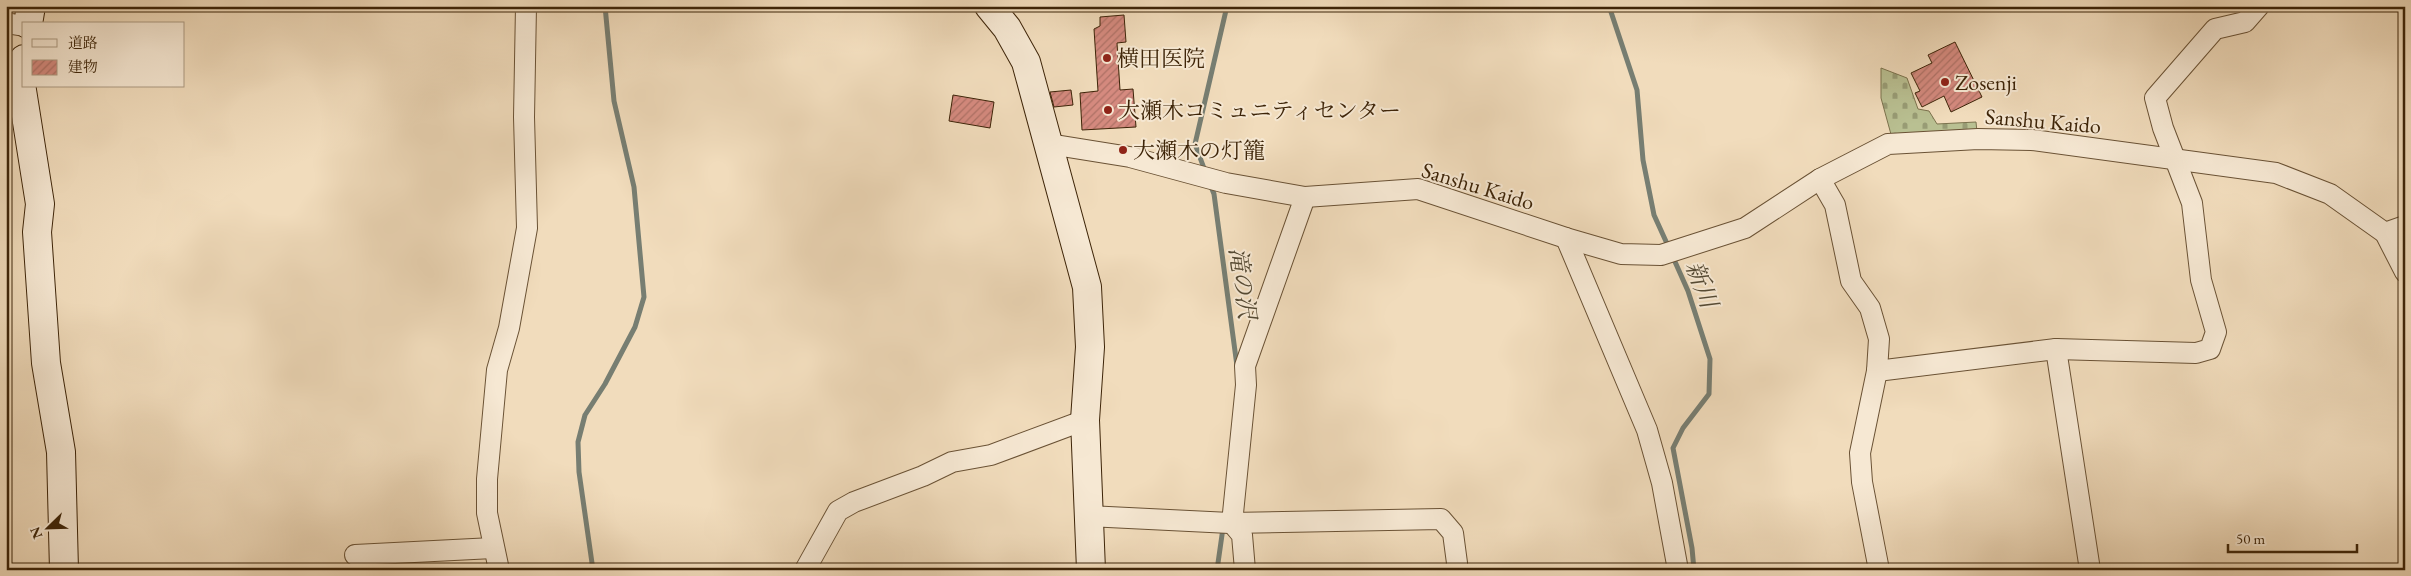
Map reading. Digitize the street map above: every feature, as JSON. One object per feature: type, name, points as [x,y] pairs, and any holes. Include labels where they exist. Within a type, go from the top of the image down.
[{"type":"street","points":[[28,22],[31,6]]},
{"type":"street","points":[[499,570],[486,513],[497,370],[509,328],[527,228],[524,117],[526,6]]},
{"type":"street","points":[[989,6],[1007,28],[1026,62],[1086,287],[1090,347],[1085,420],[1092,570]]},
{"type":"street","points":[[1876,371],[2056,349],[2196,353],[2210,349],[2216,332],[2201,280],[2192,203],[2156,109],[2155,98],[2215,29],[2244,22],[2259,6]]},
{"type":"street","points":[[6,23],[22,26]]},
{"type":"street","points":[[22,76],[21,84],[40,204],[37,232],[46,363],[61,452],[64,570]]},
{"type":"street","name":"Sanshu Kaido","points":[[1049,144],[1130,157],[1220,181],[1304,197],[1418,189],[1566,238],[1621,254],[1661,255],[1745,228],[1820,180],[1888,144],[1960,140],[2032,140],[2276,173],[2330,194],[2385,233]]},
{"type":"street","points":[[1820,180],[1835,205],[1851,281],[1870,308],[1878,339],[1876,371],[1860,453],[1862,482],[1879,570]]},
{"type":"street","points":[[1225,522],[1246,385],[1245,366],[1304,197]]},
{"type":"street","points":[[2405,226],[2385,233],[2405,272]]},
{"type":"street","points":[[1566,238],[1647,430],[1662,483],[1678,570]]},
{"type":"street","points":[[2056,349],[2090,570]]},
{"type":"street","points":[[805,570],[838,511],[854,502],[923,476],[952,462],[991,455],[1085,420]]},
{"type":"street","points":[[1088,516],[1225,522],[1441,519],[1453,533],[1458,564],[1456,570]]},
{"type":"street","points":[[1225,522],[1242,535],[1245,570]]},
{"type":"street","points":[[355,554],[494,548]]},
{"type":"green space","points":[[1881,68],[1907,78],[1918,109],[1929,111],[1937,124],[1976,122],[1977,132],[1892,138],[1881,98]]},
{"type":"building","points":[[1124,15],[1126,42],[1117,43],[1120,90],[1133,89],[1136,127],[1082,130],[1080,93],[1098,91],[1094,29],[1100,26],[1100,17]]},
{"type":"building","name":"Zosenji","points":[[1955,42],[1982,97],[1951,112],[1944,96],[1922,107],[1915,93],[1920,91],[1911,73],[1932,63],[1928,55]]},
{"type":"building","points":[[1071,90],[1073,105],[1054,107],[1050,92]]},
{"type":"building","points":[[953,95],[994,102],[990,128],[949,121]]},
{"type":"waterway","points":[[593,570],[579,472],[578,442],[585,415],[605,384],[635,327],[644,297],[634,187],[614,101],[605,6]]},
{"type":"waterway","name":"滝の沢","points":[[1205,171],[1195,144],[1227,6]]},
{"type":"waterway","name":"新川","points":[[1609,6],[1637,90],[1643,160],[1654,215],[1669,248]]},
{"type":"waterway","name":"滝の沢","points":[[1210,184],[1214,194],[1237,366]]},
{"type":"waterway","name":"新川","points":[[1672,255],[1688,291],[1710,359],[1709,394],[1683,428],[1673,448],[1692,548],[1694,570]]},
{"type":"waterway","name":"滝の沢","points":[[1217,570],[1223,528]]},
{"type":"place","name":"横田医院","points":[[1107,58]]},
{"type":"place","name":"Zosenji","points":[[1945,82]]},
{"type":"place","name":"大瀬木コミュニティセンター","points":[[1108,110]]},
{"type":"place","name":"大瀬木の灯籠","points":[[1123,150]]}]
